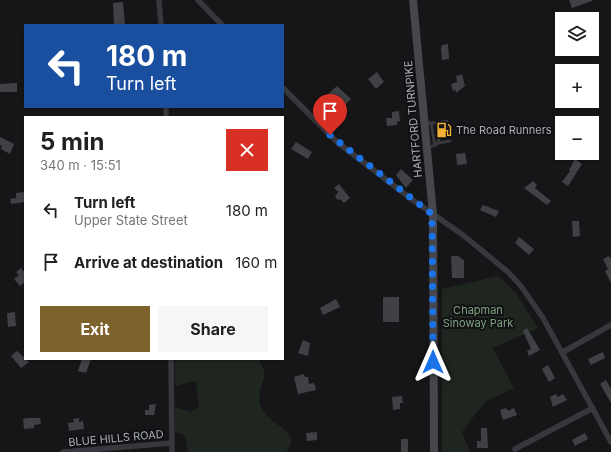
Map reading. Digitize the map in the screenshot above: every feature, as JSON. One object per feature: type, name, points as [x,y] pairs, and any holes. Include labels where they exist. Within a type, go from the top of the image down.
[{"type":"main road","name":"HARTFORD TURNPIKE","points":[[413,0],[431,147],[434,452]]},
{"type":"street","points":[[159,0],[161,24]]},
{"type":"street","points":[[198,0],[221,24]]},
{"type":"street","points":[[284,89],[337,142],[487,255],[521,286],[537,308],[563,352],[611,442]]},
{"type":"street","points":[[563,352],[611,325]]},
{"type":"street","points":[[171,360],[172,452]]},
{"type":"street","points":[[515,449],[593,408]]},
{"type":"street","name":"BLUE HILLS ROAD","points":[[63,452],[172,443]]},
{"type":"lane","points":[[428,123],[438,123],[441,135],[439,143]]},
{"type":"lane","points":[[431,147],[439,143],[450,141]]},
{"type":"green space","name":"Chapman Sinoway Park","points":[[498,276],[516,293],[538,328],[493,348],[514,388],[485,402],[462,432],[470,452],[442,452],[442,289]]},
{"type":"green space","points":[[175,360],[260,360],[264,371],[259,393],[260,404],[267,416],[289,434],[291,445],[286,452],[188,452],[186,440],[183,434],[175,432],[175,407],[191,412],[199,407],[196,381],[175,386]]},
{"type":"building","points":[[569,0],[592,0],[592,1],[572,8]]},
{"type":"building","points":[[123,2],[125,24],[114,24],[113,3]]},
{"type":"building","points":[[448,44],[449,59],[442,60],[442,45]]},
{"type":"building","points":[[377,72],[384,82],[376,89],[368,79]]},
{"type":"building","points":[[462,74],[465,86],[456,93],[456,90],[453,91],[451,84],[457,82],[456,76]]},
{"type":"building","points":[[17,83],[17,92],[0,92],[0,84]]},
{"type":"building","points":[[337,86],[351,99],[343,107],[328,94]]},
{"type":"building","points":[[399,111],[400,121],[397,122],[397,125],[387,126],[386,118],[392,118],[392,112]]},
{"type":"building","points":[[448,120],[450,132],[444,133],[440,121]]},
{"type":"building","points":[[0,137],[14,144],[10,154],[1,149],[2,146],[0,145]]},
{"type":"building","points":[[296,142],[312,152],[308,159],[291,149]]},
{"type":"building","points":[[465,153],[467,164],[457,165],[456,154]]},
{"type":"building","points":[[574,160],[582,164],[568,186],[562,182],[570,171],[569,170]]},
{"type":"building","points":[[401,169],[413,180],[406,188],[396,175]]},
{"type":"building","points":[[533,181],[537,185],[535,188],[551,201],[547,205],[524,188]]},
{"type":"building","points":[[339,184],[350,198],[344,203],[335,197],[338,192],[334,188]]},
{"type":"building","points":[[24,192],[24,202],[11,204],[10,199],[16,198],[16,193]]},
{"type":"building","points":[[483,205],[499,211],[496,217],[480,210]]},
{"type":"building","points":[[572,221],[579,221],[580,236],[573,237]]},
{"type":"building","points":[[519,237],[534,249],[529,255],[515,243]]},
{"type":"building","points":[[451,256],[458,256],[464,260],[464,278],[452,278]]},
{"type":"building","points":[[609,256],[611,259],[611,283],[605,271],[608,269],[603,259]]},
{"type":"building","points":[[21,268],[24,272],[24,283],[20,286],[14,279],[19,275],[16,272]]},
{"type":"building","points":[[383,297],[399,297],[399,322],[383,322]]},
{"type":"building","points":[[336,299],[340,307],[323,315],[320,308]]},
{"type":"building","points":[[15,312],[16,326],[8,327],[7,313]]},
{"type":"building","points":[[527,328],[540,350],[529,356],[527,351],[531,349],[523,331]]},
{"type":"building","points":[[303,340],[310,343],[308,356],[298,353]]},
{"type":"building","points":[[17,351],[24,357],[24,360],[29,362],[21,368],[11,356]]},
{"type":"building","points":[[603,352],[605,358],[591,365],[588,359]]},
{"type":"building","points":[[82,360],[91,360],[86,373],[78,371]]},
{"type":"building","points":[[548,365],[555,378],[549,382],[542,369]]},
{"type":"building","points":[[304,374],[305,377],[308,377],[309,384],[314,383],[316,390],[298,394],[294,377]]},
{"type":"building","points":[[606,380],[611,389],[611,403],[600,384]]},
{"type":"building","points":[[556,394],[558,397],[563,394],[567,400],[553,407],[550,397]]},
{"type":"building","points":[[402,396],[403,403],[400,403],[400,409],[393,410],[392,397]]},
{"type":"building","points":[[156,404],[154,415],[145,415],[145,410],[149,410],[149,405]]},
{"type":"building","points":[[506,408],[508,411],[514,408],[517,415],[503,420],[500,410]]},
{"type":"building","points":[[40,418],[41,424],[34,425],[34,428],[24,429],[23,419]]},
{"type":"building","points":[[79,418],[79,422],[83,421],[84,429],[69,431],[68,423],[74,422],[73,419]]},
{"type":"building","points":[[481,428],[487,428],[488,448],[477,448],[477,441],[481,441]]},
{"type":"building","points":[[317,432],[317,440],[307,441],[306,433]]},
{"type":"building","points":[[585,433],[588,439],[575,446],[572,440]]},
{"type":"building","points":[[401,439],[408,439],[408,452],[401,452]]},
{"type":"place","name":"The Road Runners","points":[[444,130]]},
{"type":"route","points":[[330,135],[337,142],[432,214],[433,362]]}]
